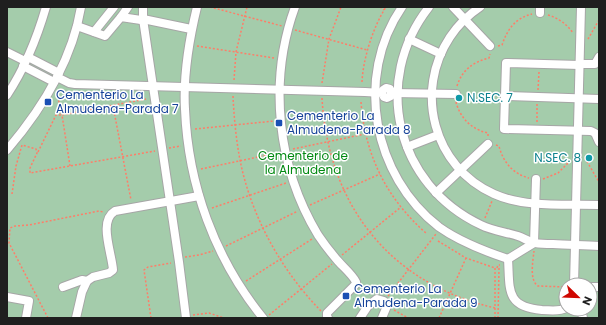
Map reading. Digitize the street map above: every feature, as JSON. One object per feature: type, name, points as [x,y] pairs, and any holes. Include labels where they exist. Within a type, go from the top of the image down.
[{"type":"lane","points":[[7,94],[25,61],[40,27],[46,7]]},
{"type":"lane","points":[[7,150],[34,117],[58,78],[77,26],[81,7]]},
{"type":"lane","points":[[94,32],[114,7]]},
{"type":"lane","points":[[77,26],[105,36],[128,7]]},
{"type":"lane","points":[[144,7],[143,19],[185,317]]},
{"type":"lane","points":[[197,7],[189,45],[185,87],[185,108],[188,144],[199,196],[219,250],[240,286],[263,318]]},
{"type":"lane","points":[[295,7],[288,28],[281,59],[280,120],[286,151],[293,181],[304,208],[319,235],[337,260],[356,282],[354,286],[327,313],[327,317]]},
{"type":"lane","points":[[402,7],[388,33],[381,54],[378,93],[375,109],[381,140],[393,170],[409,197],[422,212],[439,227],[503,263],[510,290],[515,302],[530,309],[558,312]]},
{"type":"lane","points":[[429,7],[409,39],[394,93],[399,121],[407,147],[412,160],[420,173],[436,193],[464,216],[493,230],[518,236],[534,243],[599,246]]},
{"type":"lane","points":[[453,7],[490,46]]},
{"type":"lane","points":[[480,7],[464,19],[455,30],[441,54],[435,68],[431,94],[432,110],[438,135],[445,149],[461,171],[478,185],[495,194],[514,201],[599,205]]},
{"type":"lane","points":[[574,277],[578,98],[582,65],[581,7]]},
{"type":"lane","points":[[121,17],[140,20],[143,19],[192,29]]},
{"type":"lane","points":[[409,39],[441,54]]},
{"type":"lane","points":[[7,52],[58,78],[75,84],[378,93],[387,98],[394,93],[456,94]]},
{"type":"lane","points":[[599,57],[595,64],[582,65],[506,63],[504,129],[591,132],[595,133],[599,142]]},
{"type":"lane","points":[[505,96],[599,99]]},
{"type":"lane","points":[[407,147],[438,135]]},
{"type":"lane","points":[[436,193],[488,144]]},
{"type":"lane","points":[[534,243],[536,179]]},
{"type":"lane","points":[[76,318],[82,292],[87,281],[93,277],[112,272],[113,266],[106,221],[115,210],[199,196]]},
{"type":"lane","points":[[503,263],[534,243]]},
{"type":"lane","points":[[63,287],[82,280],[87,281]]},
{"type":"lane","points":[[7,298],[29,301],[26,318]]},
{"type":"lane","points":[[360,318],[368,306],[383,302],[382,318]]},
{"type":"path","points":[[210,7],[367,50]]},
{"type":"path","points":[[247,7],[236,52],[233,89],[235,125],[240,160],[250,196],[263,228],[280,259],[302,290],[327,317]]},
{"type":"path","points":[[341,7],[330,39],[321,91],[327,142],[334,167],[343,190],[370,233],[408,270],[427,283],[450,294],[474,303],[495,308]]},
{"type":"path","points":[[380,7],[384,10]]},
{"type":"path","points":[[362,82],[367,50],[386,7]]},
{"type":"path","points":[[570,160],[558,173],[546,178],[528,178],[515,172],[507,164],[498,145],[488,144],[488,133],[470,125],[461,115],[457,104],[456,94],[460,79],[467,68],[480,60],[490,57],[490,46],[501,46],[509,29],[521,18],[540,10],[561,21],[571,30],[575,38]]},
{"type":"path","points":[[587,42],[599,20]]},
{"type":"path","points":[[189,45],[281,59]]},
{"type":"path","points":[[58,78],[58,103],[62,115],[70,166]]},
{"type":"path","points":[[155,98],[56,115],[30,168],[30,173],[162,150],[188,144]]},
{"type":"path","points":[[361,102],[365,134],[380,174],[398,203],[415,223],[428,234]]},
{"type":"path","points":[[113,105],[133,208]]},
{"type":"path","points":[[186,130],[280,120]]},
{"type":"path","points":[[12,194],[16,166],[22,145],[36,149],[37,153]]},
{"type":"path","points":[[584,156],[599,182]]},
{"type":"path","points":[[150,318],[144,270],[148,267],[219,250],[304,208],[380,174]]},
{"type":"path","points":[[204,211],[293,181]]},
{"type":"path","points":[[481,225],[495,194]]},
{"type":"path","points":[[48,318],[9,243],[10,228],[14,226],[29,225],[99,212]]},
{"type":"path","points":[[240,286],[319,235]]},
{"type":"path","points":[[383,302],[435,236]]},
{"type":"path","points":[[438,241],[466,258],[495,268]]},
{"type":"path","points":[[534,243],[533,278],[535,284],[538,286],[558,287]]},
{"type":"path","points":[[439,318],[466,258]]},
{"type":"path","points":[[494,318],[495,268],[503,263]]},
{"type":"path","points":[[498,318],[499,268],[501,268],[503,263]]},
{"type":"path","points":[[356,282],[408,318]]},
{"type":"path","points":[[185,317],[209,313],[224,318]]},
{"type":"green space","name":"Cementerio de la Almudena","points":[[7,7],[599,7],[599,318],[7,318]]},
{"type":"place","name":"N.SEC. 7","points":[[459,98]]},
{"type":"place","name":"Cementerio La Almudena-Parada 7","points":[[48,102]]},
{"type":"place","name":"Cementerio La Almudena-Parada 8","points":[[279,123]]},
{"type":"place","name":"N.SEC. 8","points":[[589,158]]},
{"type":"place","name":"Cementerio La Almudena-Parada 9","points":[[346,296]]}]
